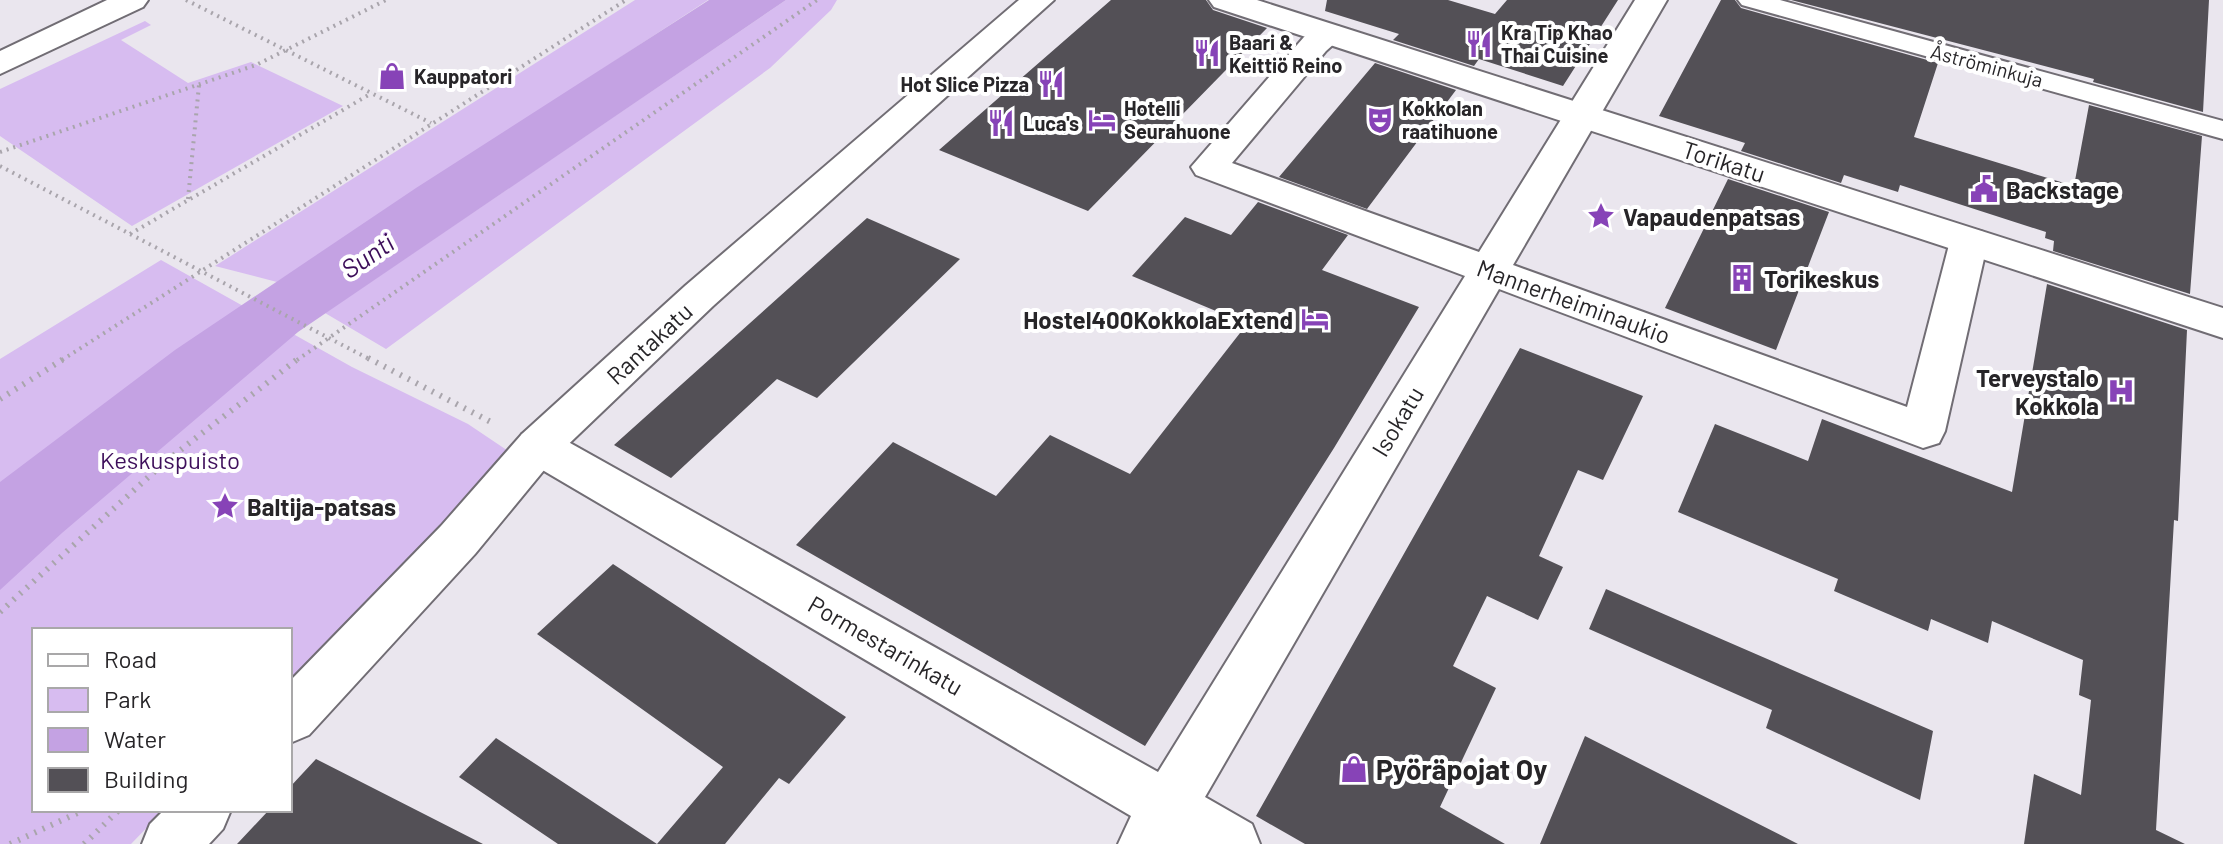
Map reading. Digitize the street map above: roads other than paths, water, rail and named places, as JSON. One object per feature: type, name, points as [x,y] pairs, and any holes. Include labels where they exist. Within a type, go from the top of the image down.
[{"type":"street","points":[[0,64],[132,0]]},
{"type":"street","name":"Rantakatu","points":[[292,716],[458,540],[538,446],[699,296],[1038,0]]},
{"type":"street","name":"Torikatu","points":[[1225,0],[2223,323]]},
{"type":"street","name":"Isokatu","points":[[1157,825],[1651,0]]},
{"type":"street","name":"Mannerheiminaukio","points":[[1329,34],[1315,44],[1209,167],[1923,431],[1969,241]]},
{"type":"street","name":"Pormestarinkatu","points":[[538,446],[1157,825],[1232,844]]},
{"type":"street","points":[[170,844],[201,812]]},
{"type":"lane","name":"Åströminkuja","points":[[1751,0],[2223,130]]},
{"type":"water","name":"Sunti","points":[[709,0],[786,0],[298,332],[62,533],[0,590],[0,482],[175,350],[416,188]]},
{"type":"place","name":"Kra Tip Khao Thai Cuisine","points":[[1479,44]]},
{"type":"place","name":"Baari & Keittiö Reino","points":[[1207,53]]},
{"type":"place","name":"Kauppatori","points":[[392,76]]},
{"type":"place","name":"Hot Slice Pizza","points":[[1051,84]]},
{"type":"place","name":"Hotelli Seurahuone","points":[[1102,120]]},
{"type":"place","name":"Kokkolan raatihuone","points":[[1380,120]]},
{"type":"place","name":"Luca's","points":[[1001,123]]},
{"type":"place","name":"Backstage","points":[[1984,189]]},
{"type":"place","name":"Vapaudenpatsas","points":[[1601,216]]},
{"type":"place","name":"Torikeskus","points":[[1742,278]]},
{"type":"place","name":"Hostel400KokkolaExtend","points":[[1315,319]]},
{"type":"place","name":"Terveystalo Kokkola","points":[[2121,391]]},
{"type":"place","name":"Baltija-patsas","points":[[225,506]]},
{"type":"place","name":"Pyöräpojat Oy","points":[[1354,769]]},
{"type":"park label","name":"Keskuspuisto","points":[[170,459]]}]
